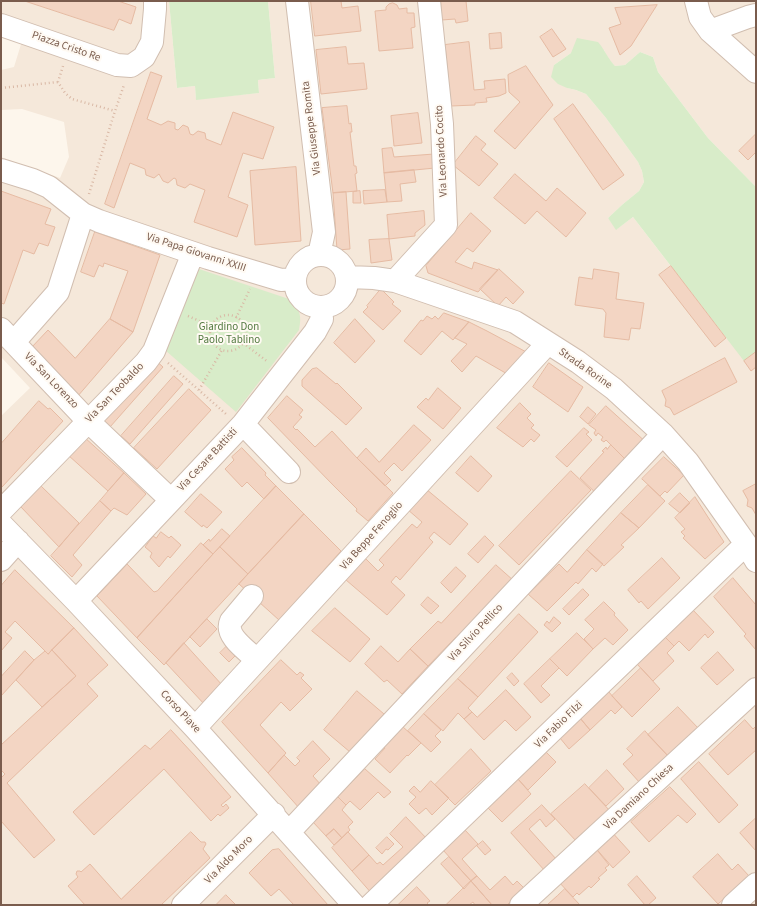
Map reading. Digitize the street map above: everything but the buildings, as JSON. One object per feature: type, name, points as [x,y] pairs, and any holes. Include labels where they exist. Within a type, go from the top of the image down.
[{"type":"street","points":[[137,61],[152,42],[155,1]]},
{"type":"street","name":"Via Giuseppe Romita","points":[[297,1],[324,232],[319,255]]},
{"type":"street","name":"Via Leonardo Cocito","points":[[395,281],[446,225],[442,124],[429,1]]},
{"type":"street","points":[[696,1],[700,17],[710,31],[756,72]]},
{"type":"street","points":[[710,31],[756,15]]},
{"type":"street","name":"Piazza Cristo Re","points":[[1,25],[117,65],[137,61]]},
{"type":"street","points":[[1,170],[33,180],[49,187],[91,218],[58,292],[7,336]]},
{"type":"street","name":"Via Papa Giovanni XXIII","points":[[91,218],[193,253],[281,280],[294,279]]},
{"type":"street","name":"Via San Teobaldo","points":[[1,510],[146,362],[154,351],[193,253]]},
{"type":"street","points":[[319,255],[332,257],[342,265],[347,277],[347,288],[342,299],[332,306],[321,308],[307,305],[297,294],[294,279],[296,270],[302,262],[310,257],[319,255]]},
{"type":"street","name":"Strada Rorine","points":[[347,277],[374,278],[395,281],[515,322],[578,362],[614,389],[663,434],[688,462],[751,553]]},
{"type":"street","name":"Via Cesare Battisti","points":[[76,601],[241,425],[315,332],[322,319],[321,308]]},
{"type":"street","name":"Via San Lorenzo","points":[[7,336],[88,420],[171,500]]},
{"type":"street","name":"Via Beppe Fenoglio","points":[[195,728],[548,343]]},
{"type":"street","points":[[241,425],[289,472]]},
{"type":"street","name":"Via Silvio Pellico","points":[[288,832],[663,434]]},
{"type":"street","name":"Corso Piave","points":[[1,524],[76,601],[195,728],[274,814],[288,832],[354,905]]},
{"type":"street","points":[[1,560],[19,543]]},
{"type":"street","name":"Via Fabio Filzi","points":[[371,905],[751,553]]},
{"type":"street","points":[[252,596],[231,621],[230,628],[234,639],[257,660]]},
{"type":"street","name":"Via Damiano Chiesa","points":[[521,905],[756,689]]},
{"type":"street","name":"Via Aldo Moro","points":[[184,905],[274,814]]},
{"type":"street","points":[[733,905],[756,884]]},
{"type":"path","points":[[91,218],[115,110],[137,61]]},
{"type":"path","points":[[1,88],[58,82],[65,93],[72,99],[115,110]]},
{"type":"path","points":[[236,318],[251,286]]},
{"type":"path","points":[[171,308],[211,326]]},
{"type":"path","points":[[224,316],[236,318],[241,321],[245,328],[245,338],[243,343],[238,348],[228,351],[217,348],[210,338],[211,326],[214,321],[224,316]]},
{"type":"path","points":[[243,343],[272,365]]},
{"type":"path","points":[[199,390],[222,350]]},
{"type":"path","points":[[154,351],[241,425]]},
{"type":"shaded area","points":[[1,1],[169,1],[177,88],[195,86],[196,99],[259,93],[258,80],[275,78],[268,1],[756,1],[756,187],[708,138],[658,72],[653,57],[640,52],[625,65],[615,66],[608,59],[604,50],[571,53],[554,65],[567,88],[586,94],[606,118],[638,162],[642,171],[644,182],[639,191],[608,218],[617,229],[633,217],[726,338],[756,352],[756,905],[1,905],[1,416],[30,388],[1,357],[1,157],[60,178],[69,157],[64,122],[22,109],[1,110],[1,70],[14,67],[22,41],[1,34]]},
{"type":"green space","points":[[169,1],[268,1],[275,78],[258,80],[259,93],[196,100],[195,86],[177,88]]},
{"type":"green space","points":[[577,38],[598,42],[615,66],[625,65],[640,52],[653,57],[658,72],[708,138],[756,187],[756,352],[744,361],[633,217],[616,230],[608,218],[639,191],[644,182],[642,171],[638,162],[606,118],[586,94],[558,84],[551,77],[554,65],[571,53]]},
{"type":"green space","name":"Giardino Don Paolo Tablino","points":[[199,269],[289,299],[296,306],[300,316],[299,330],[236,412],[165,350]]}]
